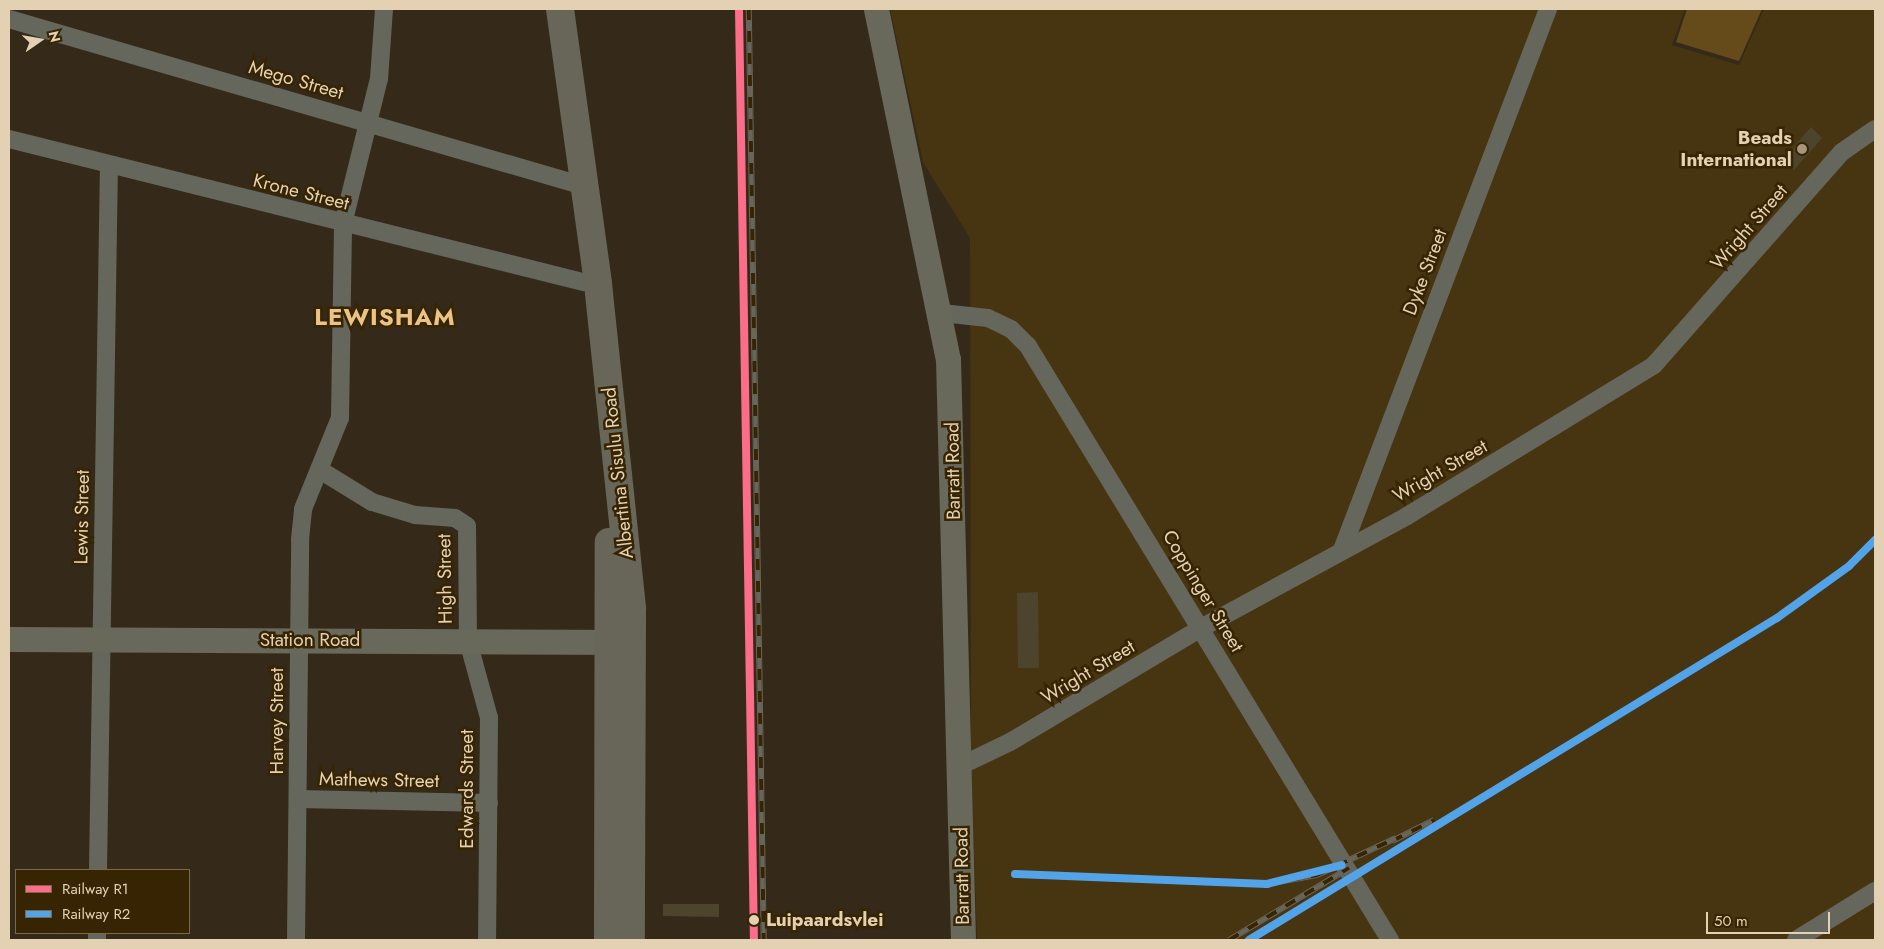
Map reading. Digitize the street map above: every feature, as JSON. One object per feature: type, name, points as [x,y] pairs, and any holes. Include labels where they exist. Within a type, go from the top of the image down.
[{"type":"main road","name":"Albertina Sisulu Road","points":[[547,9],[577,185],[583,282],[609,534],[623,642]]},
{"type":"main road","name":"Albertina Sisulu Road","points":[[560,9],[623,642],[620,929]]},
{"type":"main road","name":"Barratt Road","points":[[876,9],[942,314],[951,392],[963,940]]},
{"type":"main road","name":"Station Road","points":[[9,639],[623,642]]},
{"type":"street","name":"Harvey Street","points":[[296,940],[299,640],[303,509],[340,418],[343,224],[366,122],[379,79],[384,9]]},
{"type":"street","name":"Dyke Street","points":[[1342,550],[1548,9]]},
{"type":"street","name":"Mego Street","points":[[9,19],[577,185]]},
{"type":"street","name":"Wright Street","points":[[960,766],[1010,742],[1201,628],[1491,467],[1654,365],[1842,152],[1875,129]]},
{"type":"street","name":"Krone Street","points":[[9,138],[343,224],[583,282]]},
{"type":"street","name":"Lewis Street","points":[[98,869],[109,165]]},
{"type":"street","name":"Coppinger Street","points":[[942,314],[988,318],[1011,329],[1028,346],[1390,940]]},
{"type":"street","name":"High Street","points":[[320,470],[352,492],[391,509],[462,520],[469,538],[468,641]]},
{"type":"street","name":"Edwards Street","points":[[468,641],[489,718],[487,940]]},
{"type":"street","name":"Mathews Street","points":[[298,799],[489,803]]},
{"type":"street","points":[[1796,940],[1875,892]]},
{"type":"shaded area","points":[[890,9],[1685,9],[1672,45],[1739,65],[1764,9],[1875,9],[1875,940],[977,940],[971,760],[970,238],[923,162]]},
{"type":"shaded area","points":[[1687,9],[1762,9],[1739,61],[1676,42]]},
{"type":"building","name":"Beads International","points":[[1811,127],[1822,138],[1794,170],[1782,160]]},
{"type":"building","points":[[1038,592],[1039,668],[1018,668],[1017,593]]},
{"type":"building","points":[[663,904],[719,904],[719,917],[663,916]]},
{"type":"railway","points":[[749,9],[764,940]]},
{"type":"railway","points":[[1249,940],[1777,618],[1849,566],[1875,540]]},
{"type":"railway","points":[[1392,841],[1434,820]]},
{"type":"railway","points":[[1015,874],[1267,884],[1317,875],[1396,838]]},
{"type":"railway","points":[[1229,940],[1349,868]]},
{"type":"rail line","name":"R1","points":[[739,9],[754,940]]},
{"type":"rail line","name":"R2","points":[[1249,940],[1777,618],[1849,566],[1875,540]]},
{"type":"rail line","name":"R2","points":[[1015,874],[1267,884],[1342,865]]},
{"type":"place","name":"Beads International","points":[[1802,149]]},
{"type":"place","name":"Luipaardsvlei","points":[[754,920]]},
{"type":"district","name":"LEWISHAM","points":[[385,317]]}]
